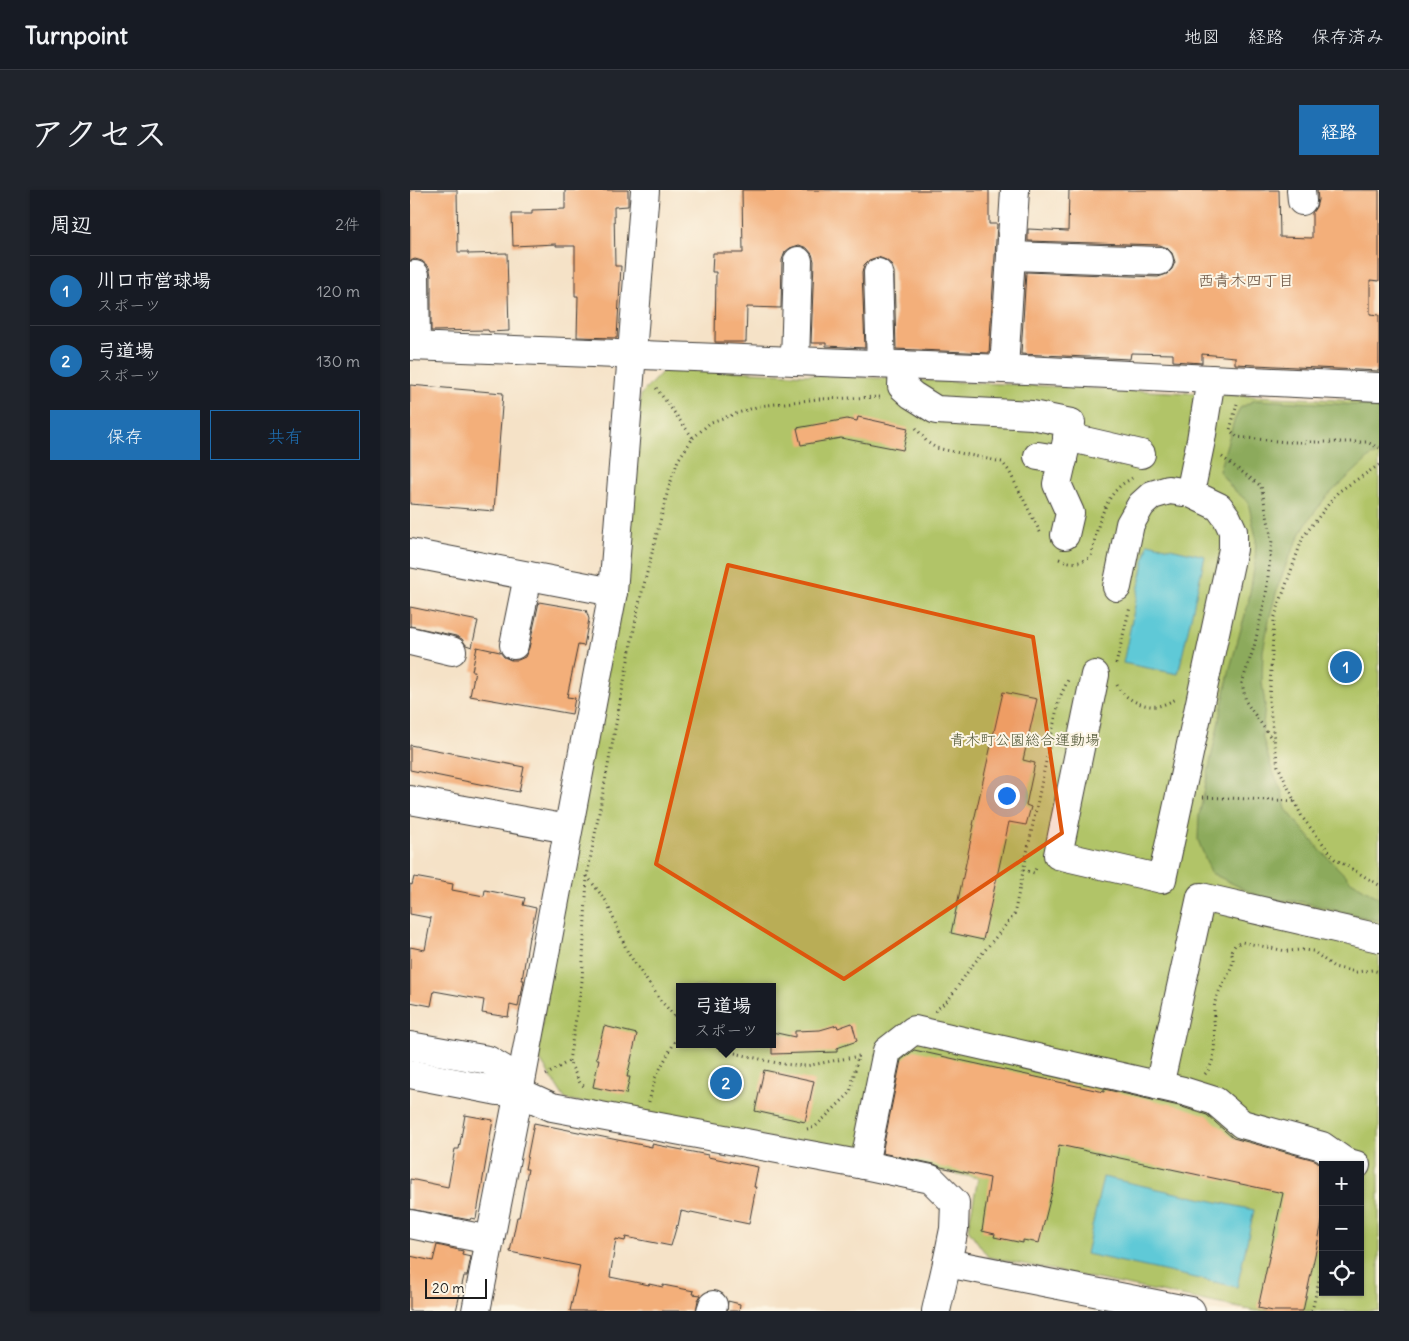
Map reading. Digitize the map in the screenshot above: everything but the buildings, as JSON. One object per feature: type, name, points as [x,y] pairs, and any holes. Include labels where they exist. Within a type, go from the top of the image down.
[{"type":"street","points":[[476,1311],[613,592],[645,190]]},
{"type":"street","points":[[1004,369],[1015,190]]},
{"type":"street","points":[[1011,256],[1158,262]]},
{"type":"street","points":[[795,361],[798,261]]},
{"type":"street","points":[[878,273],[892,365],[902,386],[912,396],[936,410],[1032,415],[1071,423],[1056,451],[1057,484],[1070,513],[1054,543]]},
{"type":"street","points":[[415,275],[413,346],[1004,369],[1379,387]]},
{"type":"street","points":[[1190,493],[1211,379]]},
{"type":"street","points":[[1056,451],[1138,465]]},
{"type":"street","points":[[1103,672],[1058,856],[1162,879],[1233,549],[1233,531],[1219,507],[1190,493],[1170,490],[1152,495],[1141,505],[1130,524],[1124,593]]},
{"type":"street","points":[[410,553],[613,592]]},
{"type":"street","points":[[514,645],[528,576]]},
{"type":"street","points":[[410,642],[452,651]]},
{"type":"street","points":[[410,800],[568,828]]},
{"type":"street","points":[[1171,1089],[1201,897],[1379,938]]},
{"type":"street","points":[[864,1165],[887,1051],[914,1030],[1171,1089],[1215,1101],[1242,1124],[1322,1146],[1344,1161]]},
{"type":"street","points":[[410,1046],[488,1060],[503,1069],[519,1092]]},
{"type":"street","points":[[410,1074],[498,1091],[519,1092],[552,1107],[931,1179],[955,1203],[954,1229],[936,1311]]},
{"type":"street","points":[[1364,1167],[1379,1170]]},
{"type":"street","points":[[410,1224],[490,1240]]},
{"type":"street","points":[[947,1263],[1191,1311]]},
{"type":"path","points":[[1226,438],[1238,400],[1250,392],[1251,382]]},
{"type":"path","points":[[654,385],[693,438]]},
{"type":"path","points":[[592,1094],[580,1084],[569,1061],[582,981],[586,876],[640,599],[678,460],[693,438],[711,422],[759,406],[818,399],[883,397]]},
{"type":"path","points":[[911,422],[927,442],[936,448],[1002,462],[1054,543],[1058,559],[1071,564],[1082,562],[1091,556],[1105,508],[1119,487],[1138,465]]},
{"type":"path","points":[[1230,430],[1237,437],[1287,442],[1367,442],[1379,448]]},
{"type":"path","points":[[1197,457],[1218,454],[1261,486],[1272,540],[1266,595],[1254,647],[1242,683],[1246,702],[1274,743]]},
{"type":"path","points":[[1379,465],[1338,492],[1303,537],[1274,619],[1269,703],[1278,766],[1302,817],[1335,859],[1379,885]]},
{"type":"path","points":[[914,1030],[949,998],[971,967],[1014,914],[1059,699],[1103,672],[1124,593]]},
{"type":"path","points":[[1103,672],[1120,690],[1135,702],[1157,706],[1179,697]]},
{"type":"path","points":[[1180,796],[1294,801]]},
{"type":"path","points":[[586,876],[606,901],[628,953],[661,1001],[676,1018]]},
{"type":"path","points":[[1171,1089],[1191,1077],[1201,1076],[1211,1066],[1214,1047],[1215,1004],[1218,992],[1232,965],[1231,951],[1235,945],[1242,942],[1286,951],[1313,951],[1334,967],[1356,972],[1372,970],[1379,972]]},
{"type":"path","points":[[641,1103],[649,1102],[655,1078],[676,1039]]},
{"type":"path","points":[[719,1048],[781,1064],[806,1066],[887,1051]]},
{"type":"path","points":[[802,1130],[815,1127],[850,1093],[858,1056]]},
{"type":"path","points":[[519,1092],[569,1061]]},
{"type":"path","points":[[1312,1311],[1319,1280]]},
{"type":"highlighted area","points":[[728,565],[1033,637],[1062,833],[844,979],[656,864]]},
{"type":"green space","name":"青木町公園総合運動場","points":[[666,368],[1379,402],[1379,1311],[1255,1311],[988,1257],[968,1229],[978,1178],[565,1099],[537,1055],[641,394]]},
{"type":"green space","points":[[1255,400],[1379,406],[1379,454],[1371,456],[1326,497],[1305,525],[1289,557],[1278,586],[1263,651],[1262,682],[1265,705],[1262,735],[1286,809],[1321,851],[1351,881],[1379,898],[1379,921],[1302,902],[1262,898],[1211,873],[1198,840],[1199,816],[1230,668],[1248,604],[1255,563],[1256,537],[1248,502],[1232,488],[1219,471],[1234,421],[1240,408]]},
{"type":"water","points":[[1148,543],[1205,556],[1178,674],[1123,663]]},
{"type":"water","points":[[1103,1177],[1254,1210],[1237,1287],[1086,1254]]},
{"type":"place","name":"川口市営球場","points":[[1346,667]]},
{"type":"place","name":"弓道場","points":[[726,1083]]},
{"type":"district","name":"西青木四丁目","points":[[1246,280]]}]
